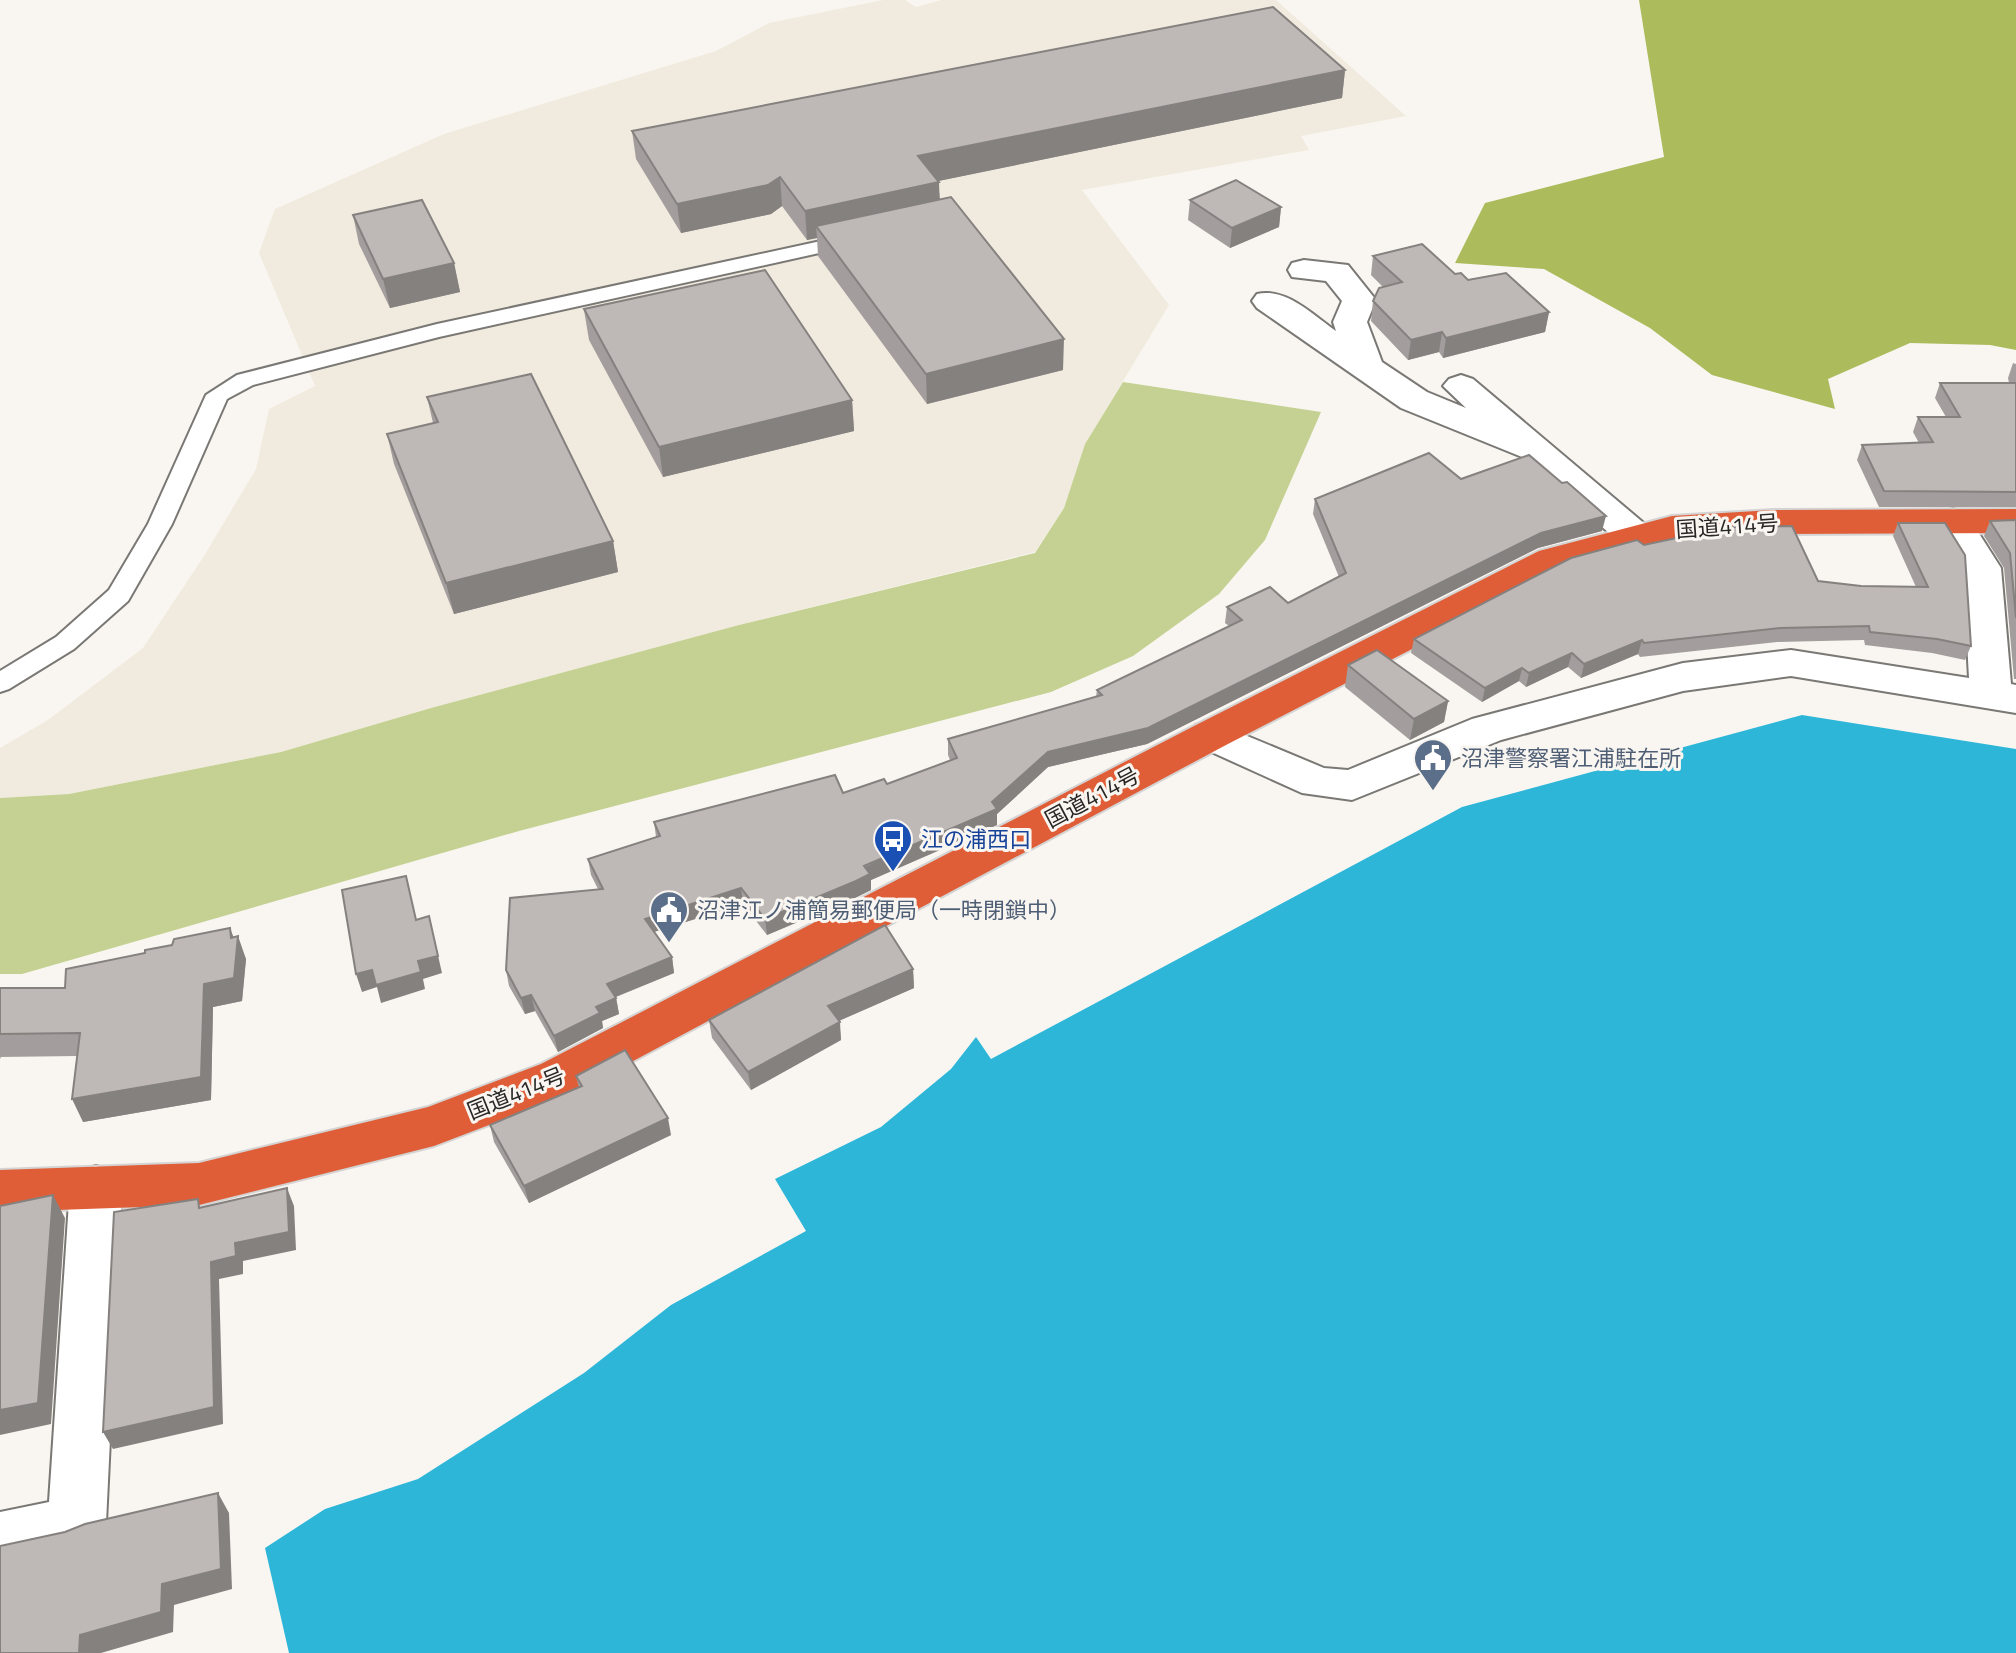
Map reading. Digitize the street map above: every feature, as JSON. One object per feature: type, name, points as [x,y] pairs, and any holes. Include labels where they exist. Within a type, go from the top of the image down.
[{"type":"highway","name":"国道414号","points":[[0,1191],[199,1184],[434,1126],[558,1078],[1211,735],[1553,560],[1672,528],[1773,522],[2016,521]]},
{"type":"street","points":[[1304,270],[1336,272],[1359,300],[1350,322],[1366,367]]},
{"type":"street","points":[[1269,301],[1414,400],[1536,450]]},
{"type":"street","points":[[1461,386],[1638,538]]},
{"type":"street","points":[[1211,735],[1317,782],[1352,785],[1487,729],[1683,677],[1791,663],[2004,697],[1982,568],[1953,521]]},
{"type":"street","points":[[1375,650],[1412,676]]},
{"type":"street","points":[[1450,703],[1487,729]]},
{"type":"street","points":[[0,1539],[77,1523],[96,1187]]},
{"type":"lane","points":[[0,683],[65,643],[119,595],[160,524],[217,395],[245,380],[437,331],[867,236]]},
{"type":"shaded area","points":[[883,0],[905,0],[916,7],[941,0],[1276,0],[1406,116],[1301,136],[1309,150],[1082,190],[1169,305],[1085,444],[1064,508],[1035,552],[739,625],[281,752],[69,794],[0,798],[0,748],[48,720],[143,648],[204,556],[256,469],[269,409],[315,386],[259,253],[275,209],[444,134],[716,51],[769,23]]},
{"type":"green space","points":[[1639,0],[2016,0],[2016,350],[1990,345],[1910,343],[1828,379],[1835,409],[1712,375],[1650,328],[1544,269],[1455,263],[1485,203],[1664,157]]},
{"type":"green space","points":[[1123,382],[1321,412],[1265,540],[1219,594],[1133,656],[1051,692],[519,831],[22,974],[0,974],[0,798],[69,794],[281,752],[739,625],[1035,553],[1064,508],[1085,444]]},
{"type":"water","points":[[1802,715],[2016,749],[2016,1653],[289,1653],[265,1548],[325,1509],[418,1479],[584,1373],[671,1305],[806,1231],[775,1179],[881,1127],[951,1069],[976,1037],[991,1059],[1462,807]]},
{"type":"building","points":[[1273,7],[1345,70],[918,156],[939,182],[805,211],[780,177],[768,185],[677,204],[632,131]]},
{"type":"building","points":[[1236,180],[1281,207],[1232,228],[1190,200]]},
{"type":"building","points":[[951,197],[1064,339],[926,374],[816,226]]},
{"type":"building","points":[[422,200],[454,263],[383,279],[353,215]]},
{"type":"building","points":[[1422,244],[1455,274],[1461,273],[1468,280],[1506,273],[1549,312],[1446,338],[1442,332],[1411,340],[1373,301],[1379,288],[1402,282],[1373,256]]},
{"type":"building","points":[[765,270],[852,400],[659,447],[584,309]]},
{"type":"building","points":[[531,374],[613,541],[446,583],[387,434],[438,422],[427,397]]},
{"type":"building","points":[[1940,383],[2016,383],[2016,492],[1884,491],[1862,445],[1933,442],[1918,417],[1960,417]]},
{"type":"building","points":[[1429,453],[1461,479],[1529,455],[1562,483],[1567,482],[1606,516],[1541,533],[1148,728],[1048,752],[992,802],[997,809],[864,866],[870,874],[856,881],[765,919],[741,888],[645,919],[672,957],[607,984],[616,998],[596,1007],[600,1013],[554,1036],[531,995],[521,998],[506,970],[510,898],[603,889],[588,859],[660,836],[654,822],[835,775],[843,793],[884,779],[887,784],[957,758],[948,739],[1102,695],[1097,690],[1242,620],[1227,607],[1270,587],[1288,603],[1346,573],[1315,499]]},
{"type":"building","points":[[2016,520],[2016,618],[2010,553],[1990,521]]},
{"type":"building","points":[[1898,523],[1945,523],[1965,555],[1971,646],[1870,632],[1869,626],[1781,628],[1644,643],[1642,640],[1584,664],[1572,653],[1529,673],[1522,668],[1485,688],[1414,639],[1571,558],[1637,540],[1644,545],[1728,527],[1792,526],[1818,581],[1861,586],[1928,587]]},
{"type":"building","points":[[1377,650],[1448,701],[1414,719],[1348,665]]},
{"type":"building","points":[[406,876],[416,920],[429,916],[438,956],[418,961],[421,972],[376,985],[372,970],[356,974],[342,890]]},
{"type":"building","points":[[885,925],[913,969],[828,1006],[840,1022],[748,1072],[709,1020]]},
{"type":"building","points":[[230,928],[231,938],[238,936],[234,978],[204,984],[201,1077],[72,1099],[80,1033],[0,1034],[0,988],[65,988],[66,969],[145,953],[145,950],[172,945],[174,939]]},
{"type":"building","points":[[625,1050],[668,1118],[524,1186],[490,1125],[582,1086],[576,1076]]},
{"type":"building","points":[[287,1188],[289,1232],[235,1243],[236,1256],[211,1262],[214,1407],[103,1432],[114,1212],[198,1199],[199,1208]]},
{"type":"building","points":[[53,1195],[38,1403],[0,1410],[0,1206]]},
{"type":"building","points":[[218,1493],[221,1569],[162,1584],[161,1612],[80,1635],[79,1653],[0,1653],[0,1546]]},
{"type":"place","name":"沼津警察署江浦駐在所","points":[[1433,792]]},
{"type":"place","name":"江の浦西口","points":[[893,873]]},
{"type":"place","name":"沼津江ノ浦簡易郵便局（一時閉鎖中）","points":[[669,944]]}]
